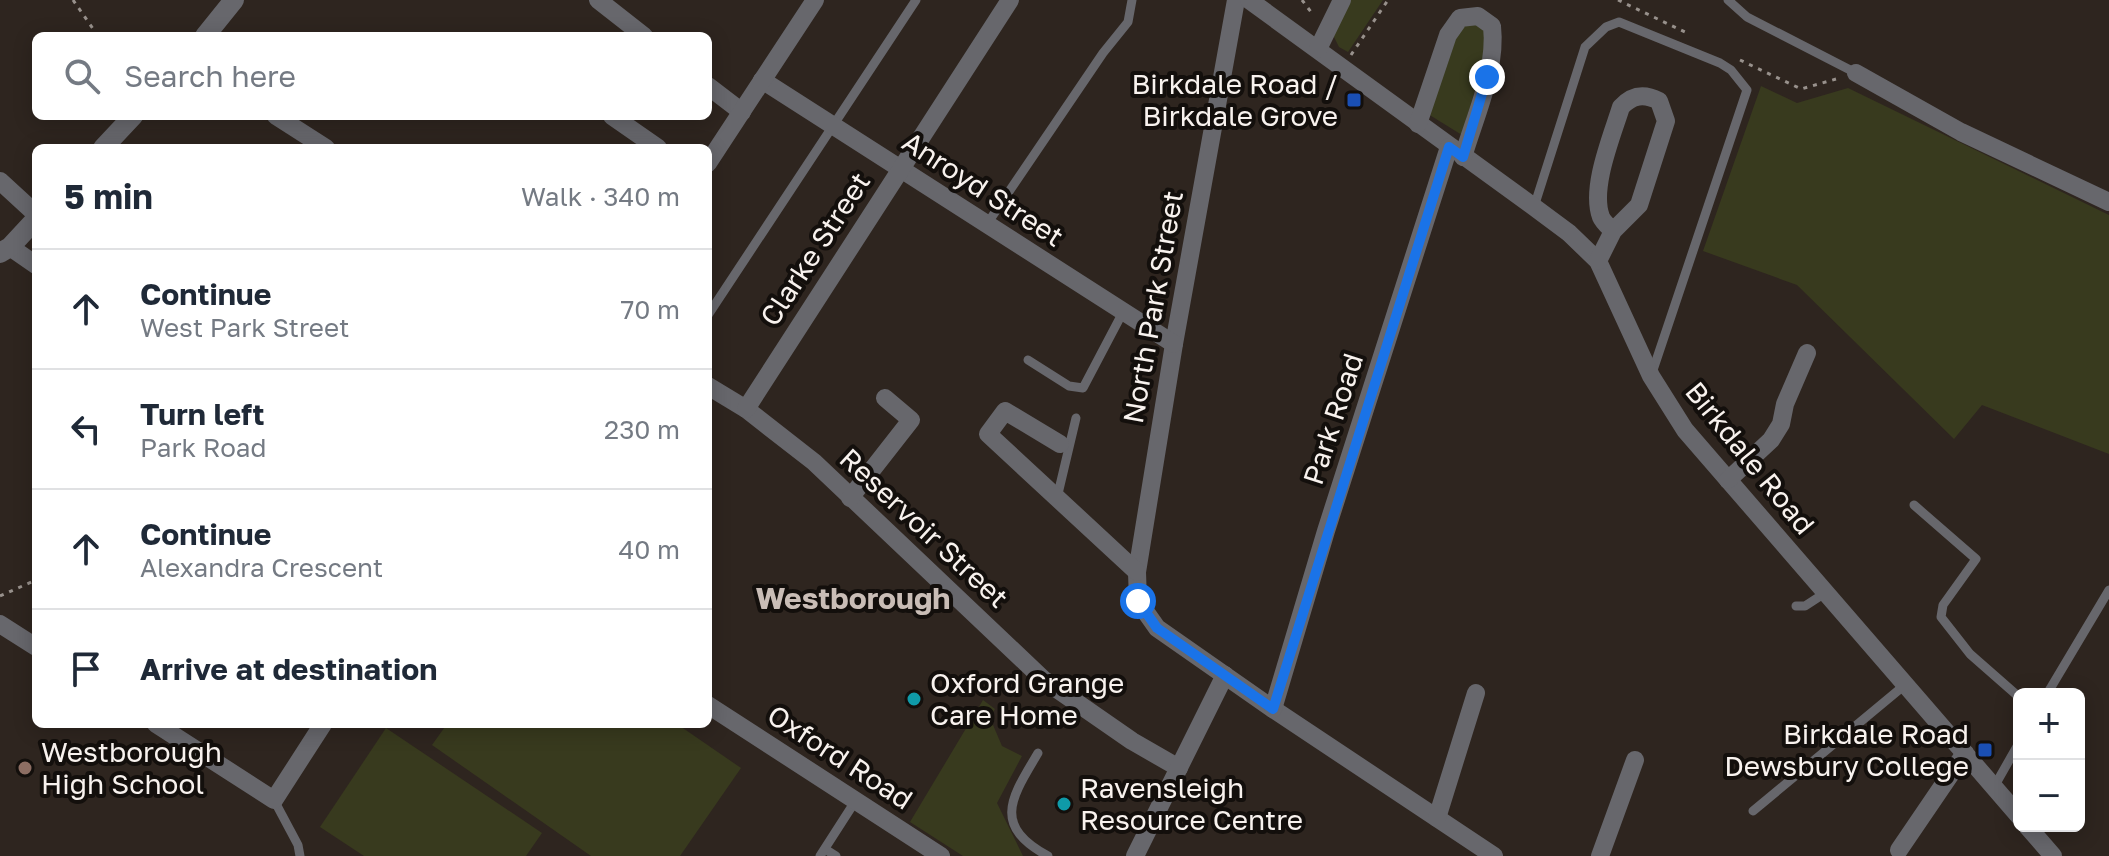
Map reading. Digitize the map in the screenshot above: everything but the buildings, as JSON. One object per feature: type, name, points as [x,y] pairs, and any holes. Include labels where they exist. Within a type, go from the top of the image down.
[{"type":"street","points":[[208,32],[234,0]]},
{"type":"street","points":[[598,0],[639,32]]},
{"type":"street","points":[[712,157],[815,0]]},
{"type":"street","name":"Clarke Street","points":[[746,409],[1010,0]]},
{"type":"street","name":"North Park Street","points":[[1225,675],[1150,620],[1138,601],[1137,572],[1174,344],[1236,0]]},
{"type":"street","name":"Birkdale Road","points":[[1249,0],[1569,233],[1598,261],[1651,376],[1685,430],[2013,809]]},
{"type":"street","points":[[1318,49],[1342,0]]},
{"type":"street","name":"Park Road","points":[[1273,709],[1456,152],[1487,77],[1494,44],[1492,26],[1478,16],[1460,18],[1448,35],[1418,124]]},
{"type":"street","points":[[1856,73],[1961,132],[2109,202]]},
{"type":"street","name":"Anroyd Street","points":[[762,80],[1174,344]]},
{"type":"street","points":[[712,89],[742,112]]},
{"type":"street","points":[[1598,261],[1613,231],[1639,205],[1666,121],[1659,101],[1650,97],[1640,95],[1628,99],[1621,107],[1600,180],[1601,219],[1613,231]]},
{"type":"street","points":[[107,144],[129,120]]},
{"type":"street","points":[[282,120],[320,144]]},
{"type":"street","points":[[618,120],[652,144]]},
{"type":"street","points":[[0,181],[32,212]]},
{"type":"street","points":[[32,220],[5,250],[32,263]]},
{"type":"street","points":[[1728,480],[1771,440],[1781,424],[1785,404],[1807,353]]},
{"type":"street","name":"Reservoir Street","points":[[712,388],[746,409],[814,462],[1044,680],[1132,741],[1179,768]]},
{"type":"street","points":[[850,498],[911,420],[885,398]]},
{"type":"street","points":[[1060,444],[1005,411],[988,434],[1137,572]]},
{"type":"street","points":[[0,624],[32,644]]},
{"type":"street","points":[[1135,856],[1225,675],[1494,856]]},
{"type":"street","points":[[1437,818],[1476,693]]},
{"type":"street","name":"Oxford Road","points":[[712,708],[856,800],[928,853]]},
{"type":"street","points":[[162,728],[274,800],[320,728]]},
{"type":"street","points":[[1899,850],[1965,753]]},
{"type":"street","points":[[1600,856],[1635,760]]},
{"type":"street","points":[[2032,832],[2053,856]]},
{"type":"lane","points":[[712,309],[916,0]]},
{"type":"lane","points":[[987,225],[1103,53],[1128,22],[1132,0]]},
{"type":"lane","points":[[1728,0],[1747,17],[1856,73]]},
{"type":"lane","points":[[1534,207],[1585,47],[1606,27],[1619,22],[1720,63],[1747,90],[1651,376]]},
{"type":"lane","points":[[1028,360],[1069,386],[1083,388],[1123,312]]},
{"type":"lane","points":[[1057,498],[1076,418]]},
{"type":"lane","points":[[1914,505],[1976,559],[1943,605],[1941,617],[1970,654],[2013,692]]},
{"type":"lane","points":[[2051,688],[2109,590]]},
{"type":"lane","points":[[1796,606],[1805,606],[1825,593]]},
{"type":"lane","points":[[1753,811],[1906,684]]},
{"type":"lane","points":[[1038,753],[1016,789],[1010,808],[1018,832],[1032,848],[1048,856]]},
{"type":"lane","points":[[1994,787],[2013,754]]},
{"type":"lane","points":[[274,800],[298,845],[300,856]]},
{"type":"lane","points":[[836,856],[822,852],[856,800]]},
{"type":"path","points":[[73,0],[95,32]]},
{"type":"path","points":[[1305,4],[1310,0]]},
{"type":"path","points":[[1342,68],[1388,0]]},
{"type":"path","points":[[1618,0],[1699,39]]},
{"type":"path","points":[[1739,59],[1801,89],[1856,73]]},
{"type":"path","points":[[0,596],[32,582]]},
{"type":"green space","points":[[1346,0],[1383,0],[1348,52],[1339,47],[1332,33]]},
{"type":"green space","points":[[1476,20],[1487,29],[1488,45],[1462,135],[1428,114],[1453,38],[1464,23]]},
{"type":"green space","points":[[1761,86],[1797,103],[1848,88],[2109,215],[2109,454],[1982,405],[1954,439],[1797,285],[1703,251]]},
{"type":"green space","points":[[983,700],[995,709],[990,718],[1002,746],[1022,756],[997,803],[1023,856],[963,856],[910,822]]},
{"type":"green space","points":[[386,728],[542,833],[526,856],[364,856],[320,827]]},
{"type":"green space","points":[[444,728],[683,728],[741,768],[680,856],[591,856],[432,745]]},
{"type":"place","name":"Birkdale Road / Birkdale Grove","points":[[1354,100]]},
{"type":"place","name":"Oxford Grange Care Home","points":[[914,699]]},
{"type":"place","name":"Birkdale Road Dewsbury College","points":[[1985,750]]},
{"type":"place","name":"Westborough High School","points":[[25,768]]},
{"type":"place","name":"Ravensleigh Resource Centre","points":[[1064,804]]},
{"type":"district","name":"Westborough","points":[[853,599]]},
{"type":"route","points":[[1138,601],[1157,628],[1273,709],[1326,531],[1449,147],[1463,157],[1487,77]]}]
